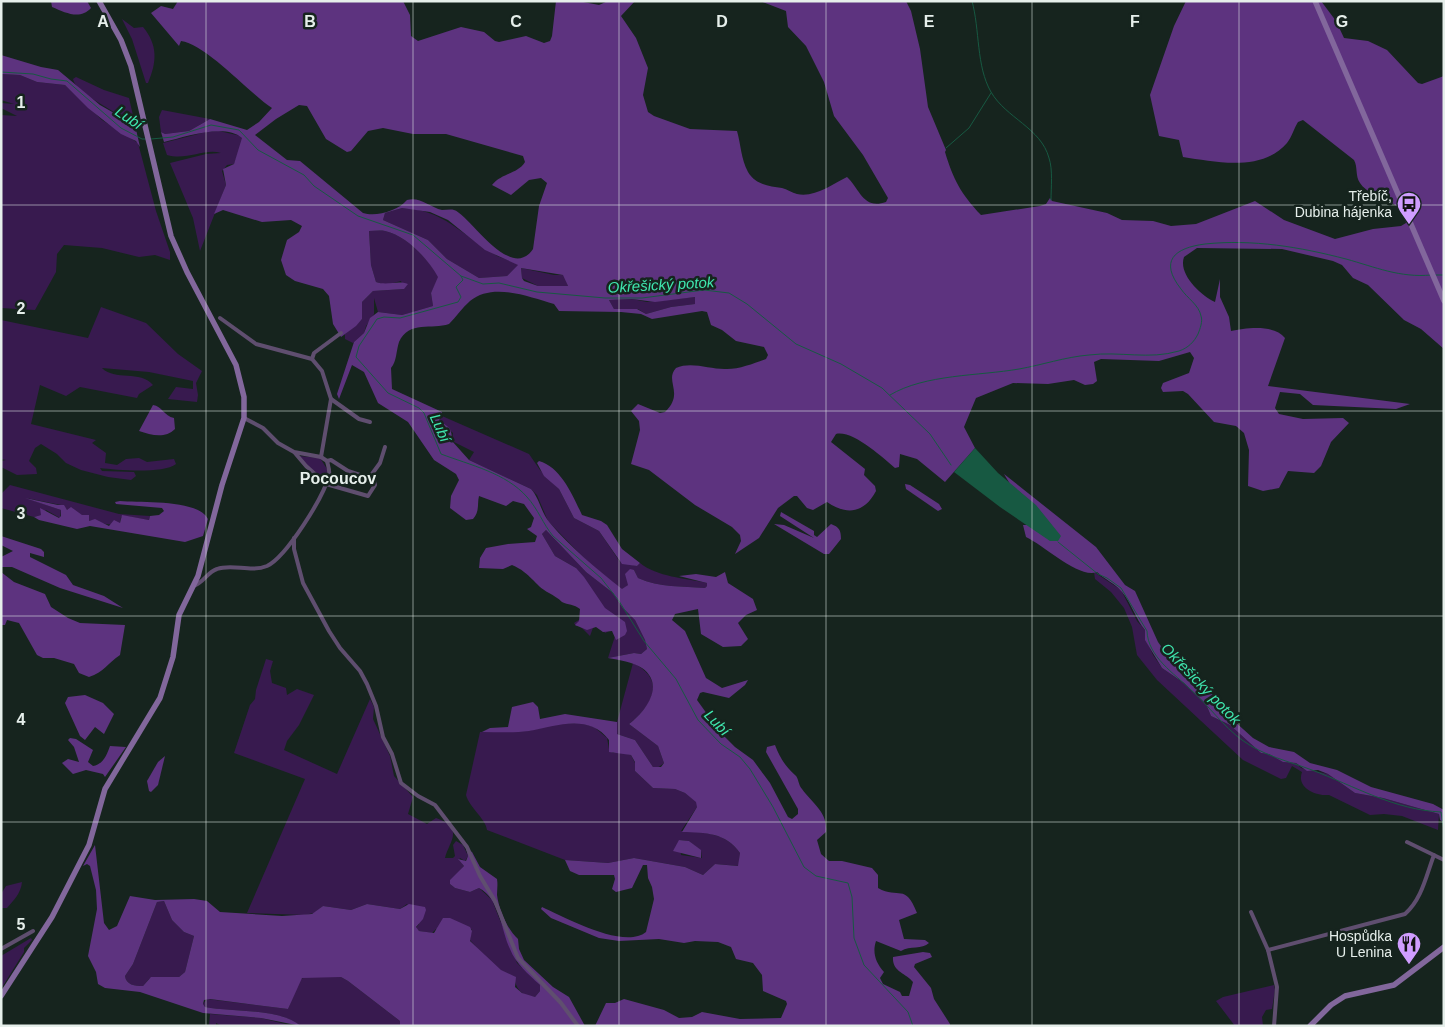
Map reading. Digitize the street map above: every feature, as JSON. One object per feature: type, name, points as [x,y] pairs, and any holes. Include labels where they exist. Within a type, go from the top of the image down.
[{"type":"main road","points":[[1,996],[52,917],[89,845],[105,789],[160,698],[173,657],[179,615],[193,586],[222,485],[244,418],[244,397],[236,365],[177,251],[165,214],[127,54],[98,1]]},
{"type":"main road","points":[[1315,1],[1444,301]]},
{"type":"main road","points":[[1310,1026],[1332,1005],[1345,996],[1394,986],[1444,947]]},
{"type":"street","points":[[220,318],[256,344],[312,358],[322,371],[331,399],[321,457]]},
{"type":"street","points":[[312,358],[314,353],[340,333]]},
{"type":"street","points":[[331,399],[359,419],[370,422]]},
{"type":"street","points":[[193,586],[200,584],[212,571],[218,568],[257,569],[268,566],[294,538],[326,484],[329,473],[326,461],[321,457],[294,452],[278,443],[263,428],[244,418]]},
{"type":"street","points":[[369,478],[380,462],[385,447]]},
{"type":"street","points":[[294,452],[326,484],[368,496],[375,485],[374,481],[348,471],[331,460],[326,461]]},
{"type":"street","points":[[294,538],[294,549],[303,583],[329,631],[340,648],[360,671],[367,684],[376,706],[383,737],[392,754],[402,783],[418,796],[435,805],[467,847],[476,870],[496,901],[518,958],[561,1002],[578,1026]]},
{"type":"street","points":[[1407,842],[1444,860]]},
{"type":"street","points":[[1268,950],[1405,914],[1414,905],[1434,855]]},
{"type":"street","points":[[1251,912],[1268,950],[1277,987],[1274,1026]]},
{"type":"street","points":[[1,949],[33,931]]},
{"type":"shaded area","points":[[51,1],[87,1],[91,8],[87,12],[78,15],[52,7]]},
{"type":"shaded area","points":[[178,1],[403,1],[410,15],[411,36],[418,41],[461,27],[484,32],[499,42],[526,36],[544,43],[550,41],[552,36],[556,1],[578,1],[599,5],[608,1],[635,1],[621,16],[636,38],[648,68],[643,95],[648,112],[690,129],[737,131],[742,157],[748,172],[755,180],[763,184],[803,195],[823,190],[847,177],[867,201],[878,204],[886,202],[888,198],[863,155],[834,116],[824,82],[806,46],[788,27],[786,11],[760,1],[906,1],[911,11],[920,49],[928,107],[946,150],[951,170],[963,193],[981,215],[1040,206],[1046,204],[1050,198],[1052,201],[1107,213],[1122,220],[1153,221],[1171,226],[1196,224],[1255,201],[1284,220],[1335,239],[1373,229],[1401,226],[1406,223],[1400,209],[1365,189],[1358,180],[1354,160],[1303,120],[1298,122],[1289,141],[1277,152],[1265,158],[1238,163],[1183,157],[1179,140],[1159,136],[1150,95],[1174,26],[1186,1],[1321,1],[1336,21],[1344,38],[1368,41],[1387,50],[1418,83],[1422,84],[1444,76],[1444,349],[1421,329],[1404,320],[1368,285],[1353,278],[1342,265],[1333,261],[1282,249],[1197,248],[1184,257],[1184,270],[1197,289],[1215,302],[1220,279],[1220,297],[1229,317],[1231,331],[1260,328],[1274,331],[1285,338],[1268,386],[1410,404],[1396,409],[1313,405],[1300,394],[1280,392],[1275,408],[1279,414],[1303,419],[1343,418],[1349,423],[1331,442],[1321,466],[1314,473],[1288,471],[1279,488],[1263,491],[1248,486],[1249,450],[1244,433],[1236,426],[1214,422],[1183,391],[1163,392],[1161,388],[1163,383],[1189,373],[1194,358],[1190,352],[1159,361],[1101,359],[1094,362],[1097,381],[1093,384],[1085,385],[1074,380],[1048,384],[1013,383],[976,398],[964,427],[975,448],[945,482],[917,459],[900,454],[899,467],[895,468],[859,440],[851,436],[836,434],[831,442],[865,469],[864,475],[875,486],[876,491],[871,499],[860,508],[854,510],[841,509],[827,502],[813,510],[807,508],[797,496],[794,496],[778,508],[759,538],[735,554],[741,541],[740,535],[732,527],[695,505],[649,470],[631,464],[640,430],[639,421],[631,411],[638,404],[660,413],[665,412],[673,399],[672,378],[676,368],[688,365],[721,369],[742,367],[766,359],[768,355],[764,347],[736,341],[722,330],[711,325],[707,312],[702,311],[652,319],[641,314],[621,312],[559,311],[554,304],[522,295],[500,292],[489,292],[479,295],[470,301],[449,324],[415,328],[403,335],[391,368],[392,389],[442,412],[439,421],[450,429],[452,441],[469,460],[531,489],[547,519],[558,532],[584,558],[622,589],[628,585],[625,574],[630,569],[634,570],[638,578],[655,584],[705,588],[707,583],[679,576],[696,574],[716,577],[725,572],[728,583],[753,599],[757,610],[746,615],[738,623],[748,639],[741,646],[723,647],[701,634],[698,609],[675,614],[672,620],[685,631],[706,678],[722,688],[748,680],[745,685],[729,698],[703,692],[700,693],[697,700],[720,732],[735,747],[753,760],[770,783],[788,817],[792,819],[798,814],[798,809],[766,752],[767,747],[775,745],[783,761],[822,813],[826,832],[817,840],[821,854],[829,861],[842,861],[872,868],[878,875],[878,888],[891,893],[901,893],[909,898],[917,913],[899,920],[904,939],[925,940],[929,943],[901,951],[876,941],[874,950],[876,958],[884,972],[880,978],[883,984],[900,992],[902,996],[909,996],[913,982],[897,969],[893,962],[893,957],[923,952],[930,953],[932,957],[915,964],[914,967],[931,988],[934,999],[950,1024],[950,1026],[595,1026],[606,1003],[615,1003],[624,999],[664,1010],[679,1018],[692,1017],[702,1012],[740,1019],[781,1018],[787,1004],[786,1001],[763,991],[762,975],[753,963],[736,959],[731,947],[718,942],[695,941],[684,943],[659,939],[619,941],[599,938],[551,918],[541,909],[542,907],[609,935],[636,937],[646,932],[654,899],[648,878],[647,865],[643,865],[632,888],[616,892],[612,889],[615,879],[614,875],[579,875],[570,871],[565,860],[608,863],[634,858],[685,867],[703,875],[715,864],[738,866],[740,853],[721,837],[682,832],[697,807],[696,802],[685,793],[675,789],[653,788],[635,771],[635,762],[631,755],[609,752],[609,740],[592,726],[572,724],[523,732],[482,732],[490,728],[508,727],[512,707],[533,702],[538,707],[540,719],[565,714],[617,722],[617,734],[635,740],[653,767],[661,767],[664,763],[658,746],[629,724],[641,713],[650,698],[653,690],[649,675],[642,668],[634,664],[608,658],[634,653],[641,654],[647,649],[645,640],[635,620],[622,607],[613,593],[586,572],[546,530],[542,534],[555,556],[576,568],[605,608],[625,622],[627,631],[625,635],[616,640],[612,631],[603,632],[596,627],[587,630],[575,625],[579,621],[580,609],[562,602],[544,590],[524,572],[512,565],[503,569],[479,568],[480,558],[486,548],[535,542],[537,536],[527,529],[531,527],[534,518],[524,504],[513,501],[506,506],[479,496],[475,516],[473,519],[466,520],[450,508],[451,496],[459,480],[456,474],[434,460],[408,422],[378,403],[364,372],[352,365],[339,399],[337,394],[354,342],[364,333],[370,318],[378,312],[402,315],[433,306],[431,293],[438,277],[429,263],[409,243],[385,231],[369,231],[371,265],[376,282],[408,284],[404,289],[373,291],[362,302],[362,319],[341,337],[333,324],[329,296],[323,289],[295,281],[286,275],[281,260],[287,240],[299,232],[302,226],[291,220],[262,222],[223,210],[214,214],[226,185],[223,169],[234,164],[242,138],[235,134],[215,131],[164,142],[161,132],[165,134],[189,131],[210,119],[247,130],[259,122],[272,108],[203,51],[181,41],[179,46],[151,13],[161,6],[173,9]],"holes":[[[299,105],[307,106],[326,139],[347,152],[351,151],[368,131],[383,128],[413,134],[446,134],[523,156],[525,162],[522,166],[500,178],[492,185],[511,195],[529,180],[541,178],[547,183],[539,206],[533,249],[524,257],[513,258],[490,244],[461,214],[454,210],[438,209],[416,199],[407,200],[393,210],[386,212],[363,213],[300,161],[287,160],[255,135]],[[402,208],[430,212],[448,220],[485,250],[518,265],[507,276],[479,278],[447,259],[428,240],[383,220],[385,213]],[[521,268],[563,275],[568,286],[538,286],[524,281]],[[695,297],[695,304],[671,307],[646,314],[637,309],[614,309],[609,300],[632,299],[655,302]]]},
{"type":"shaded area","points":[[122,19],[134,28],[143,27],[154,47],[153,68],[148,83],[146,83],[132,39]]},
{"type":"shaded area","points":[[1,55],[58,70],[100,105],[121,117],[129,126],[135,125],[140,147],[136,141],[121,134],[88,108],[65,85],[37,82],[20,75],[1,74]]},
{"type":"shaded area","points":[[1,74],[20,75],[37,82],[65,85],[102,120],[138,143],[156,211],[170,252],[170,260],[155,255],[139,257],[102,248],[64,245],[57,254],[56,272],[35,310],[1,308],[1,115],[17,116],[1,108],[1,103],[14,104],[1,100]]},
{"type":"shaded area","points":[[76,77],[104,90],[129,98],[135,124],[129,126],[119,115],[85,94],[75,84],[73,79]]},
{"type":"shaded area","points":[[162,110],[210,119],[189,131],[165,134],[161,132],[159,117]]},
{"type":"shaded area","points":[[219,131],[241,136],[243,140],[234,164],[227,165],[222,171],[226,185],[200,251],[193,218],[170,163],[206,154],[221,153],[208,152],[181,157],[167,155],[163,143],[206,132]]},
{"type":"shaded area","points":[[402,208],[430,213],[441,218],[497,256],[519,265],[507,276],[479,278],[447,259],[428,240],[383,220],[385,213]]},
{"type":"shaded area","points":[[369,231],[385,231],[409,243],[423,256],[439,277],[431,293],[433,306],[402,315],[378,312],[374,298],[374,314],[364,333],[353,343],[345,339],[345,334],[362,319],[362,302],[373,291],[404,289],[401,281],[385,285],[376,282],[371,265]]},
{"type":"shaded area","points":[[521,268],[554,275],[564,275],[568,286],[538,286],[522,278]]},
{"type":"shaded area","points":[[695,297],[695,304],[671,307],[646,314],[638,309],[614,309],[609,300],[632,299],[647,302]]},
{"type":"shaded area","points":[[101,307],[146,323],[178,354],[202,371],[196,383],[197,402],[168,399],[176,387],[193,389],[193,381],[149,372],[102,368],[113,374],[135,376],[148,380],[153,385],[139,394],[137,398],[80,387],[66,396],[40,385],[31,424],[96,440],[92,443],[106,453],[105,463],[117,465],[126,459],[139,458],[147,462],[174,459],[176,464],[170,467],[151,470],[100,468],[102,471],[134,472],[136,476],[131,480],[108,477],[81,470],[66,463],[57,454],[41,444],[35,448],[29,461],[36,468],[37,474],[17,475],[1,467],[1,461],[6,460],[1,459],[1,320],[88,338]]},
{"type":"shaded area","points":[[153,405],[174,418],[175,429],[162,435],[139,431]]},
{"type":"shaded area","points":[[442,416],[529,454],[540,470],[559,489],[574,518],[599,531],[620,562],[637,566],[640,563],[655,571],[707,583],[707,586],[705,588],[655,584],[638,578],[634,570],[628,585],[622,590],[587,561],[548,521],[537,495],[531,489],[469,460],[474,452],[452,441],[453,433],[439,421]]},
{"type":"shaded area","points":[[975,448],[998,473],[1036,505],[1061,536],[1058,541],[1050,541],[1000,507],[954,472]]},
{"type":"shaded area","points":[[299,456],[320,458],[327,469],[327,476],[314,472]]},
{"type":"shaded area","points":[[539,461],[554,469],[560,476],[582,515],[607,525],[622,549],[640,563],[637,566],[622,564],[599,531],[574,518],[559,489],[544,476],[537,463]]},
{"type":"shaded area","points":[[1004,474],[1096,547],[1125,585],[1135,591],[1158,642],[1181,674],[1200,687],[1208,689],[1233,720],[1253,738],[1269,747],[1294,752],[1310,763],[1337,770],[1371,787],[1433,804],[1444,810],[1443,822],[1440,820],[1439,814],[1383,798],[1355,793],[1328,774],[1318,770],[1307,771],[1296,763],[1283,762],[1269,754],[1261,753],[1230,725],[1211,716],[1206,704],[1184,683],[1162,668],[1145,640],[1145,630],[1119,589],[1097,572],[1081,571],[1026,537],[1023,525],[1028,525],[1051,541],[1022,494],[1010,484]]},
{"type":"shaded area","points":[[905,484],[910,485],[939,504],[942,509],[938,511],[906,489]]},
{"type":"shaded area","points":[[10,485],[119,514],[150,516],[149,520],[125,516],[121,517],[120,524],[110,525],[89,521],[72,508],[67,510],[61,505],[26,498],[61,510],[60,518],[46,510],[41,515],[34,517],[1,508],[1,494]]},
{"type":"shaded area","points":[[25,498],[64,505],[67,510],[71,507],[82,515],[89,515],[89,521],[95,519],[109,526],[114,520],[120,523],[122,515],[149,520],[150,516],[159,515],[164,511],[162,508],[116,504],[115,502],[120,501],[181,505],[193,508],[208,519],[203,536],[185,542],[90,526],[77,529],[39,520],[34,517],[41,515],[40,508],[59,518],[61,510]]},
{"type":"shaded area","points":[[781,512],[814,531],[814,535],[817,537],[831,524],[834,525],[841,533],[841,539],[829,554],[824,554],[774,524],[784,525],[814,538],[780,516]]},
{"type":"shaded area","points":[[546,530],[586,572],[613,593],[622,607],[635,620],[645,640],[647,649],[641,654],[634,653],[608,658],[616,633],[613,629],[605,633],[602,627],[594,625],[590,636],[579,625],[576,626],[574,623],[585,616],[574,599],[572,604],[545,589],[576,568],[555,556],[542,534]]},
{"type":"shaded area","points":[[1,536],[41,549],[44,552],[44,557],[30,553],[30,557],[66,575],[73,585],[104,596],[123,608],[60,588],[12,567],[1,567],[1,557],[13,551],[1,545]]},
{"type":"shaded area","points":[[1,572],[14,582],[45,594],[51,607],[68,618],[80,623],[125,625],[120,655],[102,670],[89,677],[79,673],[74,664],[37,655],[19,623],[7,620],[5,625],[1,625]]},
{"type":"shaded area","points":[[1094,572],[1121,590],[1137,621],[1145,630],[1145,637],[1153,655],[1162,668],[1184,683],[1206,704],[1211,716],[1230,725],[1261,753],[1269,754],[1284,762],[1296,763],[1301,768],[1328,774],[1355,793],[1383,798],[1439,814],[1438,830],[1402,816],[1370,815],[1329,795],[1318,794],[1308,790],[1302,782],[1302,772],[1292,766],[1286,778],[1281,779],[1243,760],[1157,680],[1137,655],[1132,627],[1124,608],[1111,592],[1095,579]]},
{"type":"shaded area","points":[[266,659],[273,661],[270,671],[272,683],[286,688],[287,695],[297,689],[314,695],[299,725],[287,741],[284,750],[337,774],[370,699],[374,707],[373,719],[390,756],[394,776],[413,797],[408,814],[427,824],[436,818],[450,826],[453,836],[445,858],[453,858],[455,856],[453,845],[456,841],[463,845],[468,856],[465,861],[460,858],[459,860],[464,866],[450,884],[455,888],[470,892],[479,888],[492,900],[517,963],[540,985],[540,991],[535,997],[523,994],[516,984],[514,976],[502,972],[485,957],[470,940],[472,929],[436,929],[432,933],[419,931],[416,928],[419,924],[407,904],[400,909],[367,904],[351,910],[323,906],[314,913],[304,915],[247,913],[305,779],[234,753],[250,705],[255,699]]},
{"type":"shaded area","points":[[633,663],[644,670],[650,677],[653,685],[649,701],[629,724],[658,746],[664,763],[656,769],[635,740],[617,734],[617,722]]},
{"type":"shaded area","points":[[85,695],[103,703],[114,714],[104,734],[95,727],[85,740],[80,736],[65,703],[68,697]]},
{"type":"shaded area","points":[[581,723],[594,727],[607,738],[609,749],[613,753],[620,752],[631,755],[635,763],[635,771],[653,788],[675,789],[685,793],[697,802],[697,807],[681,831],[714,835],[728,841],[740,853],[739,866],[715,864],[703,875],[685,867],[634,858],[608,863],[565,860],[487,830],[484,822],[470,804],[466,795],[480,732],[528,731],[557,724]],"holes":[[[679,840],[689,841],[701,851],[702,858],[681,855]]]},
{"type":"shaded area","points":[[70,738],[76,739],[93,750],[88,762],[93,766],[102,761],[110,746],[126,747],[105,777],[103,774],[86,770],[73,774],[62,763],[68,759],[79,762],[74,747],[68,740]]},
{"type":"shaded area","points":[[165,756],[158,785],[151,792],[149,791],[147,781],[158,762]]},
{"type":"shaded area","points":[[679,840],[689,841],[701,850],[701,858],[673,851]]},
{"type":"shaded area","points":[[95,845],[104,923],[109,930],[117,926],[130,896],[155,900],[194,899],[207,901],[220,912],[282,916],[312,914],[323,906],[351,910],[367,904],[400,909],[409,904],[425,907],[423,919],[416,927],[419,931],[434,933],[443,918],[450,918],[470,927],[472,931],[470,941],[501,970],[516,977],[515,987],[522,993],[535,997],[540,991],[540,985],[523,969],[513,954],[496,907],[486,893],[479,888],[470,892],[455,888],[450,884],[450,880],[464,866],[458,859],[466,861],[468,856],[466,849],[472,852],[480,867],[497,879],[497,895],[504,919],[518,939],[519,949],[524,960],[553,987],[569,997],[585,1026],[400,1026],[400,1021],[341,977],[302,978],[288,1009],[210,999],[204,1000],[203,1004],[205,1007],[217,1009],[268,1013],[291,1020],[301,1026],[261,1018],[203,1013],[140,992],[105,988],[98,984],[96,972],[88,956],[97,909],[96,890],[90,866],[87,864],[83,866]],"holes":[[[164,901],[172,920],[184,932],[194,936],[185,972],[179,977],[151,977],[143,986],[129,983],[125,976],[133,964],[157,902]]]},
{"type":"shaded area","points":[[22,882],[15,899],[7,908],[1,908],[1,894],[6,886]]},
{"type":"shaded area","points":[[164,901],[172,920],[184,932],[194,936],[185,972],[179,977],[153,977],[143,986],[131,984],[125,976],[133,964],[157,902]]},
{"type":"shaded area","points":[[31,938],[32,940],[24,948],[24,952],[1,989],[1,956]]},
{"type":"shaded area","points":[[310,976],[341,977],[400,1021],[400,1026],[301,1026],[291,1020],[268,1013],[217,1009],[205,1007],[203,1004],[207,999],[288,1009],[300,979]]},
{"type":"shaded area","points":[[1274,985],[1272,1009],[1266,1010],[1262,1017],[1263,1026],[1235,1026],[1216,1001],[1223,997]]},
{"type":"shaded area","points":[[210,1014],[261,1018],[293,1026],[222,1026],[216,1023],[216,1026],[209,1026]]},
{"type":"waterway","points":[[972,1],[986,82],[997,101],[1031,131],[1045,148],[1051,168],[1051,200]]},
{"type":"waterway","name":"Lubí","points":[[1,72],[33,74],[67,81],[121,128],[142,139],[147,139]]},
{"type":"waterway","points":[[946,148],[969,128],[991,93]]},
{"type":"waterway","name":"Lubí","points":[[151,139],[173,137],[211,125],[239,130],[258,150],[304,175],[314,186],[358,216],[413,235],[461,276],[463,280],[456,287],[461,297],[458,302],[400,318],[384,317],[377,319],[359,346],[356,357],[388,393],[419,408],[424,413],[441,454],[487,471],[509,482],[527,497],[553,536],[601,578],[619,601],[644,641],[676,679],[698,720],[721,744],[740,757],[750,769],[773,807],[804,867],[816,876],[848,883],[852,897],[854,938],[864,965],[908,1012],[913,1026]]},
{"type":"waterway","points":[[890,395],[904,388],[936,379],[1019,369],[1080,356],[1101,354],[1157,355],[1182,350],[1196,337],[1202,318],[1198,308],[1174,279],[1171,264],[1173,258],[1178,253],[1194,246],[1223,243],[1276,245],[1329,255],[1398,273],[1420,276],[1431,275]]},
{"type":"waterway","points":[[1435,275],[1444,275]]},
{"type":"waterway","name":"Okřešický potok","points":[[461,276],[483,284],[499,283],[537,292],[605,298],[642,298],[704,290],[729,293],[747,304],[796,344],[841,364],[882,388],[930,434],[951,465]]},
{"type":"waterway","name":"Okřešický potok","points":[[1058,542],[1098,574],[1121,588],[1147,631],[1148,640],[1157,657],[1229,729],[1250,746],[1391,802],[1407,807],[1441,812],[1444,831]]},
{"type":"place","name":"Třebíč, Dubina hájenka","points":[[1409,225]]},
{"type":"place","name":"Hospůdka U Lenina","points":[[1409,965]]},
{"type":"district","name":"Pocoucov","points":[[338,478]]}]
